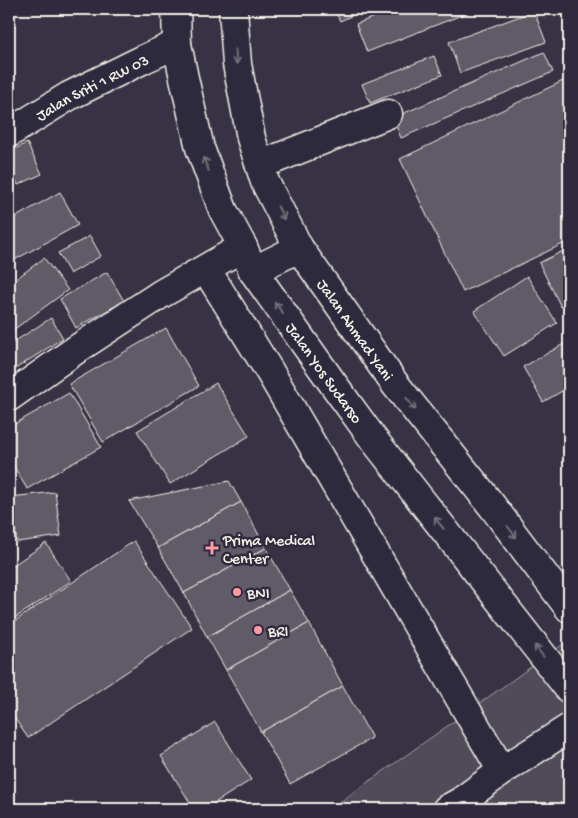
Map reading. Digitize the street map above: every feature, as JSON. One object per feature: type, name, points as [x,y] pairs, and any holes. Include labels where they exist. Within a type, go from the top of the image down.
[{"type":"main road","name":"Jalan Yos Sudarso","points":[[176,9],[177,44],[200,148],[224,210],[248,259],[374,440],[569,689]]},
{"type":"main road","name":"Jalan Ahmad Yani","points":[[233,9],[236,64],[251,138],[265,182],[299,248],[395,384],[493,507],[569,608]]},
{"type":"main road","name":"Jalan Sriti 1 RW 03","points":[[9,133],[69,96],[177,44]]},
{"type":"main road","points":[[260,165],[388,114]]},
{"type":"main road","points":[[9,398],[77,349],[161,294],[206,270],[299,248]]},
{"type":"main road","points":[[206,270],[270,372],[502,771]]},
{"type":"main road","points":[[447,809],[569,728]]},
{"type":"shaded area","points":[[569,640],[569,809],[330,809]]},
{"type":"building","points":[[334,9],[366,9],[340,21]]},
{"type":"building","points":[[395,9],[477,9],[367,52],[356,24]]},
{"type":"building","points":[[534,11],[546,42],[460,73],[449,42]]},
{"type":"building","points":[[544,52],[553,72],[401,138],[393,118]]},
{"type":"building","points":[[434,56],[442,75],[370,103],[362,84]]},
{"type":"building","points":[[569,78],[569,241],[463,292],[400,159]]},
{"type":"building","points":[[27,143],[42,174],[18,185],[9,165],[9,152]]},
{"type":"building","points":[[60,192],[78,225],[9,263],[9,221]]},
{"type":"building","points":[[9,193],[16,208],[9,211]]},
{"type":"building","points":[[90,236],[101,256],[70,274],[58,253]]},
{"type":"building","points":[[569,248],[569,303],[561,307],[539,263]]},
{"type":"building","points":[[44,258],[68,290],[9,333],[9,284]]},
{"type":"building","points":[[107,272],[124,301],[76,328],[60,299]]},
{"type":"building","points":[[527,276],[557,323],[504,356],[474,311]]},
{"type":"building","points":[[51,318],[63,338],[9,373],[9,345]]},
{"type":"building","points":[[166,328],[199,386],[103,442],[69,384]]},
{"type":"building","points":[[569,341],[569,387],[543,402],[523,367]]},
{"type":"building","points":[[216,383],[249,436],[170,484],[137,431]]},
{"type":"building","points":[[69,393],[101,447],[27,489],[9,458],[9,427]]},
{"type":"building","points":[[229,481],[241,502],[158,548],[129,501]]},
{"type":"building","points":[[55,492],[61,536],[17,542],[10,497]]},
{"type":"building","name":"Prima Medical Center","points":[[241,502],[266,548],[184,593],[158,548]]},
{"type":"building","points":[[134,541],[192,628],[28,738],[9,710],[9,625]]},
{"type":"building","points":[[46,543],[71,581],[9,622],[9,568]]},
{"type":"building","name":"BNI","points":[[266,548],[290,590],[207,637],[184,593]]},
{"type":"building","name":"BRI","points":[[290,590],[309,623],[226,670],[207,637]]},
{"type":"building","points":[[309,623],[343,686],[261,732],[226,670]]},
{"type":"building","points":[[343,686],[372,738],[290,784],[261,732]]},
{"type":"building","points":[[215,722],[251,780],[205,809],[194,809],[161,756]]},
{"type":"place","name":"Prima Medical Center","points":[[212,548]]},
{"type":"place","name":"BNI","points":[[237,592]]},
{"type":"place","name":"BRI","points":[[258,630]]}]
